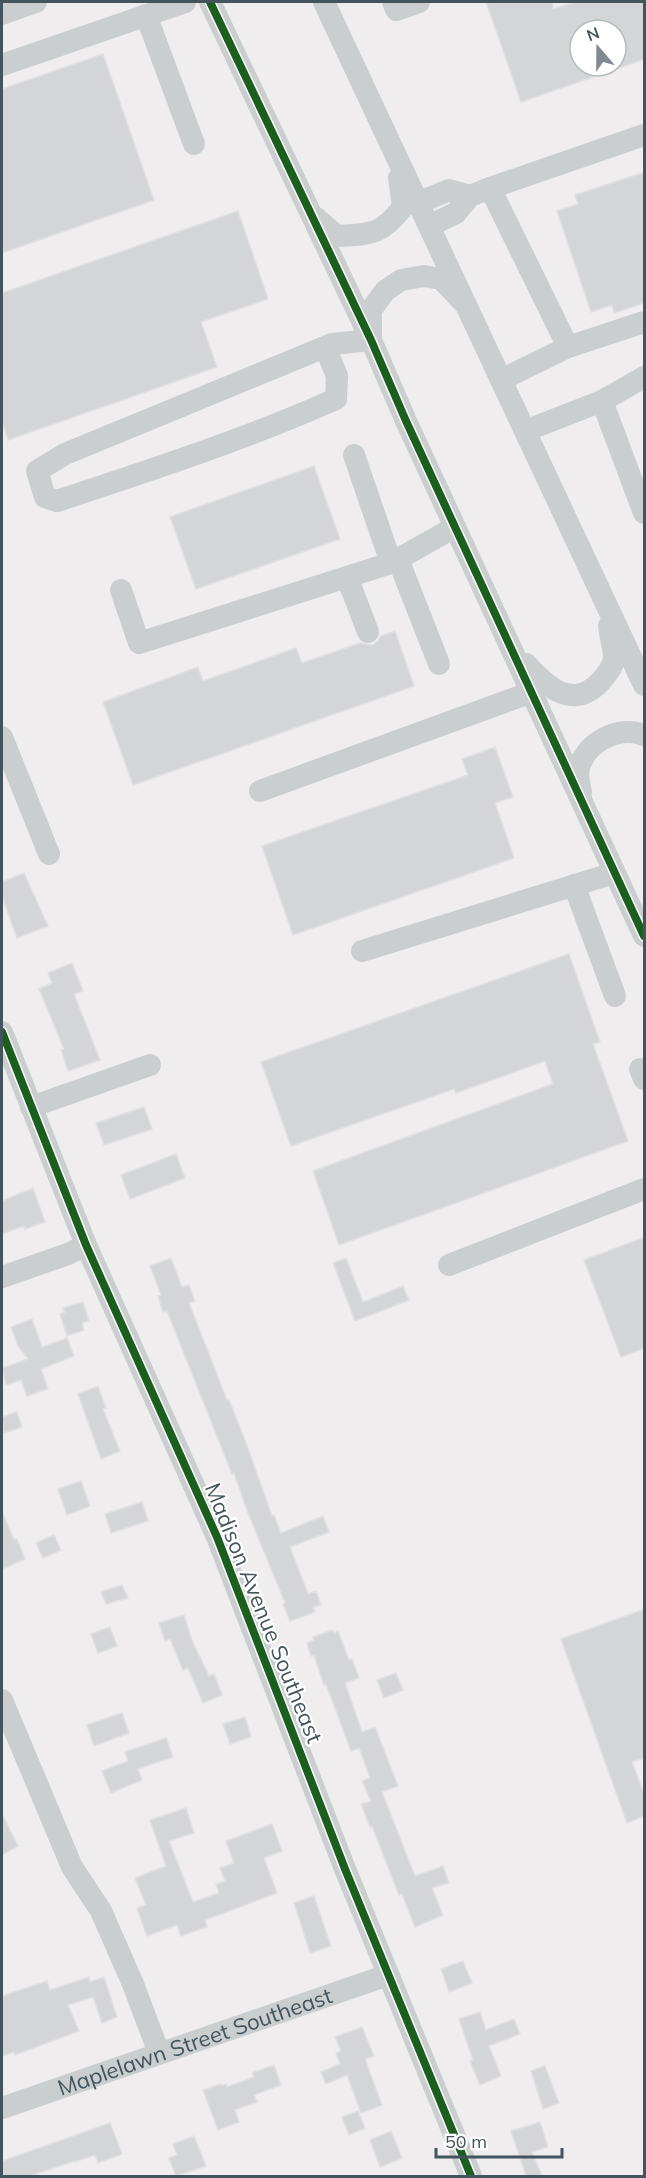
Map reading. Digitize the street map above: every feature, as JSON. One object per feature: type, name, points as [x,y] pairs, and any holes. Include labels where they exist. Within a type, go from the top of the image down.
[{"type":"street","points":[[2,14],[36,2]]},
{"type":"street","points":[[2,65],[186,2]]},
{"type":"street","points":[[210,2],[371,340],[614,873],[645,936]]},
{"type":"street","points":[[324,2],[645,686]]},
{"type":"street","points":[[393,2],[396,10],[419,2]]},
{"type":"street","points":[[146,15],[194,144]]},
{"type":"street","points":[[429,226],[456,213],[480,192],[645,135]]},
{"type":"street","points":[[311,214],[338,237],[367,234],[389,225],[403,207],[396,155]]},
{"type":"street","points":[[418,203],[449,190],[480,192]]},
{"type":"street","points":[[480,192],[568,347]]},
{"type":"street","points":[[371,340],[371,310],[384,291],[401,280],[424,276],[441,279],[464,303]]},
{"type":"street","points":[[501,380],[568,347],[645,322]]},
{"type":"street","points":[[325,347],[337,376],[336,399],[290,419],[128,478],[57,501],[45,497],[37,471],[65,454],[332,344],[371,340]]},
{"type":"street","points":[[525,431],[602,401],[645,377]]},
{"type":"street","points":[[602,401],[645,513]]},
{"type":"street","points":[[354,455],[395,561],[439,664]]},
{"type":"street","points":[[121,590],[139,643],[395,561],[455,527]]},
{"type":"street","points":[[347,577],[368,632]]},
{"type":"street","points":[[511,647],[543,683],[558,692],[575,695],[595,687],[610,671],[614,659],[605,600]]},
{"type":"street","points":[[260,791],[532,692]]},
{"type":"street","points":[[582,800],[578,774],[582,761],[590,749],[602,739],[620,732],[645,735]]},
{"type":"street","points":[[2,737],[49,854]]},
{"type":"street","points":[[362,951],[614,873]]},
{"type":"street","points":[[574,885],[615,996]]},
{"type":"street","name":"Madison Avenue Southeast","points":[[2,1032],[86,1245],[217,1537],[388,1975],[471,2176]]},
{"type":"street","points":[[31,1107],[150,1065]]},
{"type":"street","points":[[449,1265],[645,1189]]},
{"type":"street","points":[[2,1277],[68,1254],[86,1245]]},
{"type":"street","points":[[2,1700],[72,1867],[101,1911],[133,1984],[159,2053]]},
{"type":"street","name":"Maplelawn Street Southeast","points":[[2,2108],[388,1975]]},
{"type":"building","points":[[486,2],[552,2],[553,9],[575,2],[645,2],[645,59],[628,65],[628,18],[568,18],[568,78],[590,78],[521,102]]},
{"type":"building","points":[[103,54],[154,200],[2,253],[2,89]]},
{"type":"building","points":[[645,172],[645,303],[614,313],[612,305],[591,312],[557,211],[578,204],[575,195]]},
{"type":"building","points":[[238,211],[268,299],[201,322],[217,367],[8,440],[2,421],[2,293]]},
{"type":"building","points":[[314,466],[340,539],[196,589],[170,517]]},
{"type":"building","points":[[395,631],[414,686],[133,785],[103,702],[198,667],[203,681],[296,648],[302,663],[360,643],[372,645],[381,636]]},
{"type":"building","points":[[495,747],[513,797],[495,803],[514,858],[293,935],[262,846],[468,775],[462,759]]},
{"type":"building","points":[[24,873],[48,926],[17,938],[2,896],[2,882]]},
{"type":"building","points":[[569,954],[600,1042],[593,1044],[628,1141],[339,1245],[313,1171],[553,1084],[545,1061],[456,1093],[454,1089],[291,1146],[261,1062]]},
{"type":"building","points":[[72,963],[83,991],[74,994],[100,1060],[68,1071],[61,1050],[64,1049],[39,989],[52,983],[48,973]]},
{"type":"building","points":[[144,1107],[152,1129],[104,1145],[96,1123]]},
{"type":"building","points":[[176,1154],[185,1178],[130,1199],[121,1175]]},
{"type":"building","points":[[33,1188],[45,1222],[2,1234],[2,1201]]},
{"type":"building","points":[[645,1237],[645,1348],[621,1357],[584,1260]]},
{"type":"building","points":[[171,1258],[182,1287],[189,1285],[195,1301],[189,1303],[245,1440],[272,1516],[274,1515],[281,1533],[323,1516],[329,1532],[290,1547],[308,1594],[316,1591],[321,1605],[313,1607],[315,1612],[290,1621],[234,1473],[232,1474],[167,1311],[163,1312],[158,1296],[161,1295],[150,1266]]},
{"type":"building","points":[[346,1258],[363,1302],[403,1286],[409,1300],[355,1321],[333,1263]]},
{"type":"building","points":[[83,1302],[89,1321],[82,1323],[84,1330],[67,1336],[60,1314],[65,1312],[63,1308]]},
{"type":"building","points":[[32,1319],[42,1347],[67,1338],[74,1356],[41,1369],[48,1389],[27,1396],[21,1380],[6,1385],[2,1368],[28,1359],[18,1346],[11,1327]]},
{"type":"building","points":[[98,1386],[106,1408],[103,1409],[120,1451],[101,1459],[78,1394]]},
{"type":"building","points":[[17,1412],[22,1427],[4,1433],[2,1417]]},
{"type":"building","points":[[81,1481],[90,1506],[67,1515],[58,1489]]},
{"type":"building","points":[[142,1502],[148,1521],[111,1533],[105,1514]]},
{"type":"building","points":[[2,1511],[25,1559],[2,1569]]},
{"type":"building","points":[[54,1535],[61,1550],[43,1558],[36,1543]]},
{"type":"building","points":[[122,1585],[128,1598],[106,1604],[101,1592]]},
{"type":"building","points":[[645,1609],[645,1758],[632,1762],[645,1796],[645,1816],[627,1823],[561,1639]]},
{"type":"building","points":[[184,1615],[192,1640],[209,1676],[214,1674],[222,1695],[203,1703],[188,1668],[183,1670],[170,1639],[165,1641],[159,1623]]},
{"type":"building","points":[[110,1627],[117,1646],[98,1653],[91,1634]]},
{"type":"building","points":[[333,1630],[334,1633],[338,1631],[359,1678],[345,1683],[362,1732],[375,1727],[398,1786],[382,1792],[415,1876],[443,1866],[449,1883],[432,1888],[443,1915],[415,1927],[361,1804],[371,1801],[362,1781],[370,1778],[359,1748],[351,1751],[326,1684],[324,1685],[314,1655],[311,1656],[307,1643],[314,1640],[313,1637]]},
{"type":"building","points":[[396,1673],[403,1690],[384,1698],[377,1680]]},
{"type":"building","points":[[122,1713],[129,1733],[94,1746],[87,1725]]},
{"type":"building","points":[[245,1717],[251,1737],[230,1744],[223,1724]]},
{"type":"building","points":[[166,1738],[173,1757],[138,1769],[142,1780],[111,1793],[102,1771],[128,1761],[125,1752]]},
{"type":"building","points":[[186,1808],[194,1833],[169,1841],[193,1902],[219,1893],[216,1884],[225,1881],[220,1868],[234,1863],[226,1841],[272,1824],[282,1851],[264,1858],[277,1893],[205,1920],[207,1927],[181,1936],[177,1925],[147,1936],[137,1908],[146,1905],[135,1878],[166,1866],[150,1820]]},
{"type":"building","points":[[2,1814],[18,1846],[2,1855]]},
{"type":"building","points":[[314,1896],[331,1946],[310,1953],[294,1903]]},
{"type":"building","points":[[463,1961],[472,1983],[449,1992],[441,1969]]},
{"type":"building","points":[[89,1977],[90,1982],[104,1977],[117,2017],[102,2023],[93,1997],[68,2005],[79,2031],[15,2055],[14,2052],[2,2056],[2,1996],[47,1981],[50,1990]]},
{"type":"building","points":[[480,2012],[486,2030],[514,2019],[520,2034],[489,2046],[501,2076],[480,2085],[470,2061],[473,2060],[459,2019]]},
{"type":"building","points":[[362,2027],[374,2056],[365,2059],[382,2105],[361,2113],[347,2075],[326,2084],[321,2072],[340,2064],[336,2053],[341,2051],[335,2037]]},
{"type":"building","points":[[274,2065],[281,2085],[254,2095],[257,2102],[235,2110],[239,2122],[218,2130],[203,2090],[221,2084],[222,2086],[226,2084],[227,2087],[254,2077],[252,2073]]},
{"type":"building","points":[[545,2066],[559,2103],[543,2109],[531,2071]]},
{"type":"building","points":[[358,2111],[365,2128],[349,2135],[342,2117]]},
{"type":"building","points":[[540,2122],[548,2147],[532,2152],[542,2176],[526,2176],[511,2131]]},
{"type":"building","points":[[110,2123],[122,2154],[98,2163],[95,2155],[30,2176],[2,2176],[2,2161]]},
{"type":"building","points":[[391,2131],[402,2158],[380,2167],[370,2140]]},
{"type":"building","points":[[194,2136],[206,2166],[176,2176],[169,2158],[177,2155],[173,2144]]},
{"type":"cycle path","points":[[210,2],[371,340],[406,421],[644,936]]},
{"type":"cycle path","points":[[2,1032],[86,1245],[217,1537],[345,1869],[471,2176]]}]
